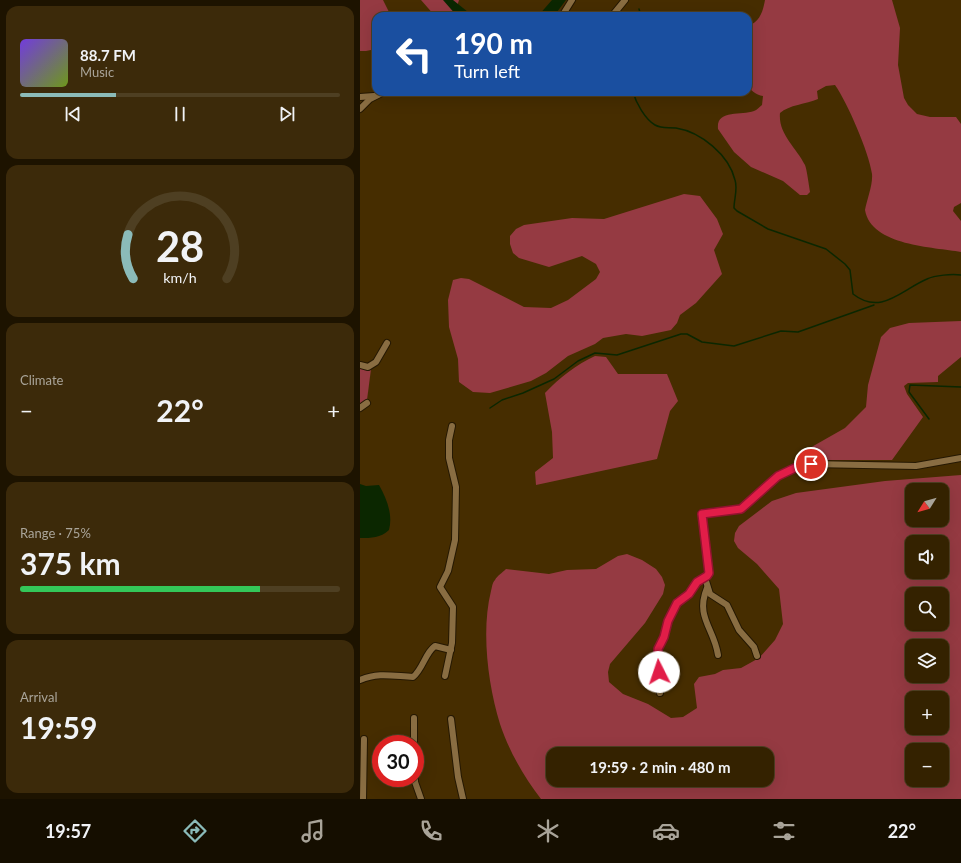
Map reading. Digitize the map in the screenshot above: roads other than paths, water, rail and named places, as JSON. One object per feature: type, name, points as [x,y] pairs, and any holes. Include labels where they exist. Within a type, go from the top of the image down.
[{"type":"street","points":[[564,12],[572,0]]},
{"type":"street","points":[[615,12],[625,0]]},
{"type":"street","points":[[360,96],[374,96]]},
{"type":"street","points":[[360,109],[374,96]]},
{"type":"street","points":[[360,365],[368,367],[376,362],[387,343]]},
{"type":"street","points":[[360,408],[367,403]]},
{"type":"street","points":[[445,676],[450,650],[453,607],[440,588],[448,571],[455,540],[456,487],[449,458],[449,440],[452,426]]},
{"type":"street","points":[[660,693],[658,649],[659,644],[664,637],[668,621],[678,601],[689,594],[697,582],[705,578],[709,573],[702,514],[741,509],[769,483],[788,470],[811,464],[916,466],[961,458]]},
{"type":"street","points":[[705,578],[710,594],[727,605],[739,630],[754,647],[757,656]]},
{"type":"street","points":[[707,588],[704,595],[704,617],[716,641],[718,655]]},
{"type":"street","points":[[360,680],[370,676],[384,674],[413,677],[417,673],[431,648],[435,646],[450,650]]},
{"type":"street","points":[[414,718],[414,735]]},
{"type":"street","points":[[451,719],[458,777],[463,799]]},
{"type":"street","points":[[363,799],[364,739]]},
{"type":"street","points":[[417,787],[421,799]]},
{"type":"waterway","points":[[634,96],[641,110],[655,125],[685,130],[695,134],[713,146],[727,162],[732,171],[736,183],[734,208],[737,211],[768,229],[826,249],[845,264],[850,270],[853,294],[863,300],[882,302],[891,299],[930,278],[944,275],[961,275]]},
{"type":"waterway","points":[[490,408],[502,400],[523,393],[554,379],[578,361],[595,353],[617,355],[681,334],[687,334],[702,342],[734,346],[781,331],[798,332],[874,305]]},
{"type":"waterway","points":[[929,419],[909,392],[910,385],[961,387]]}]
